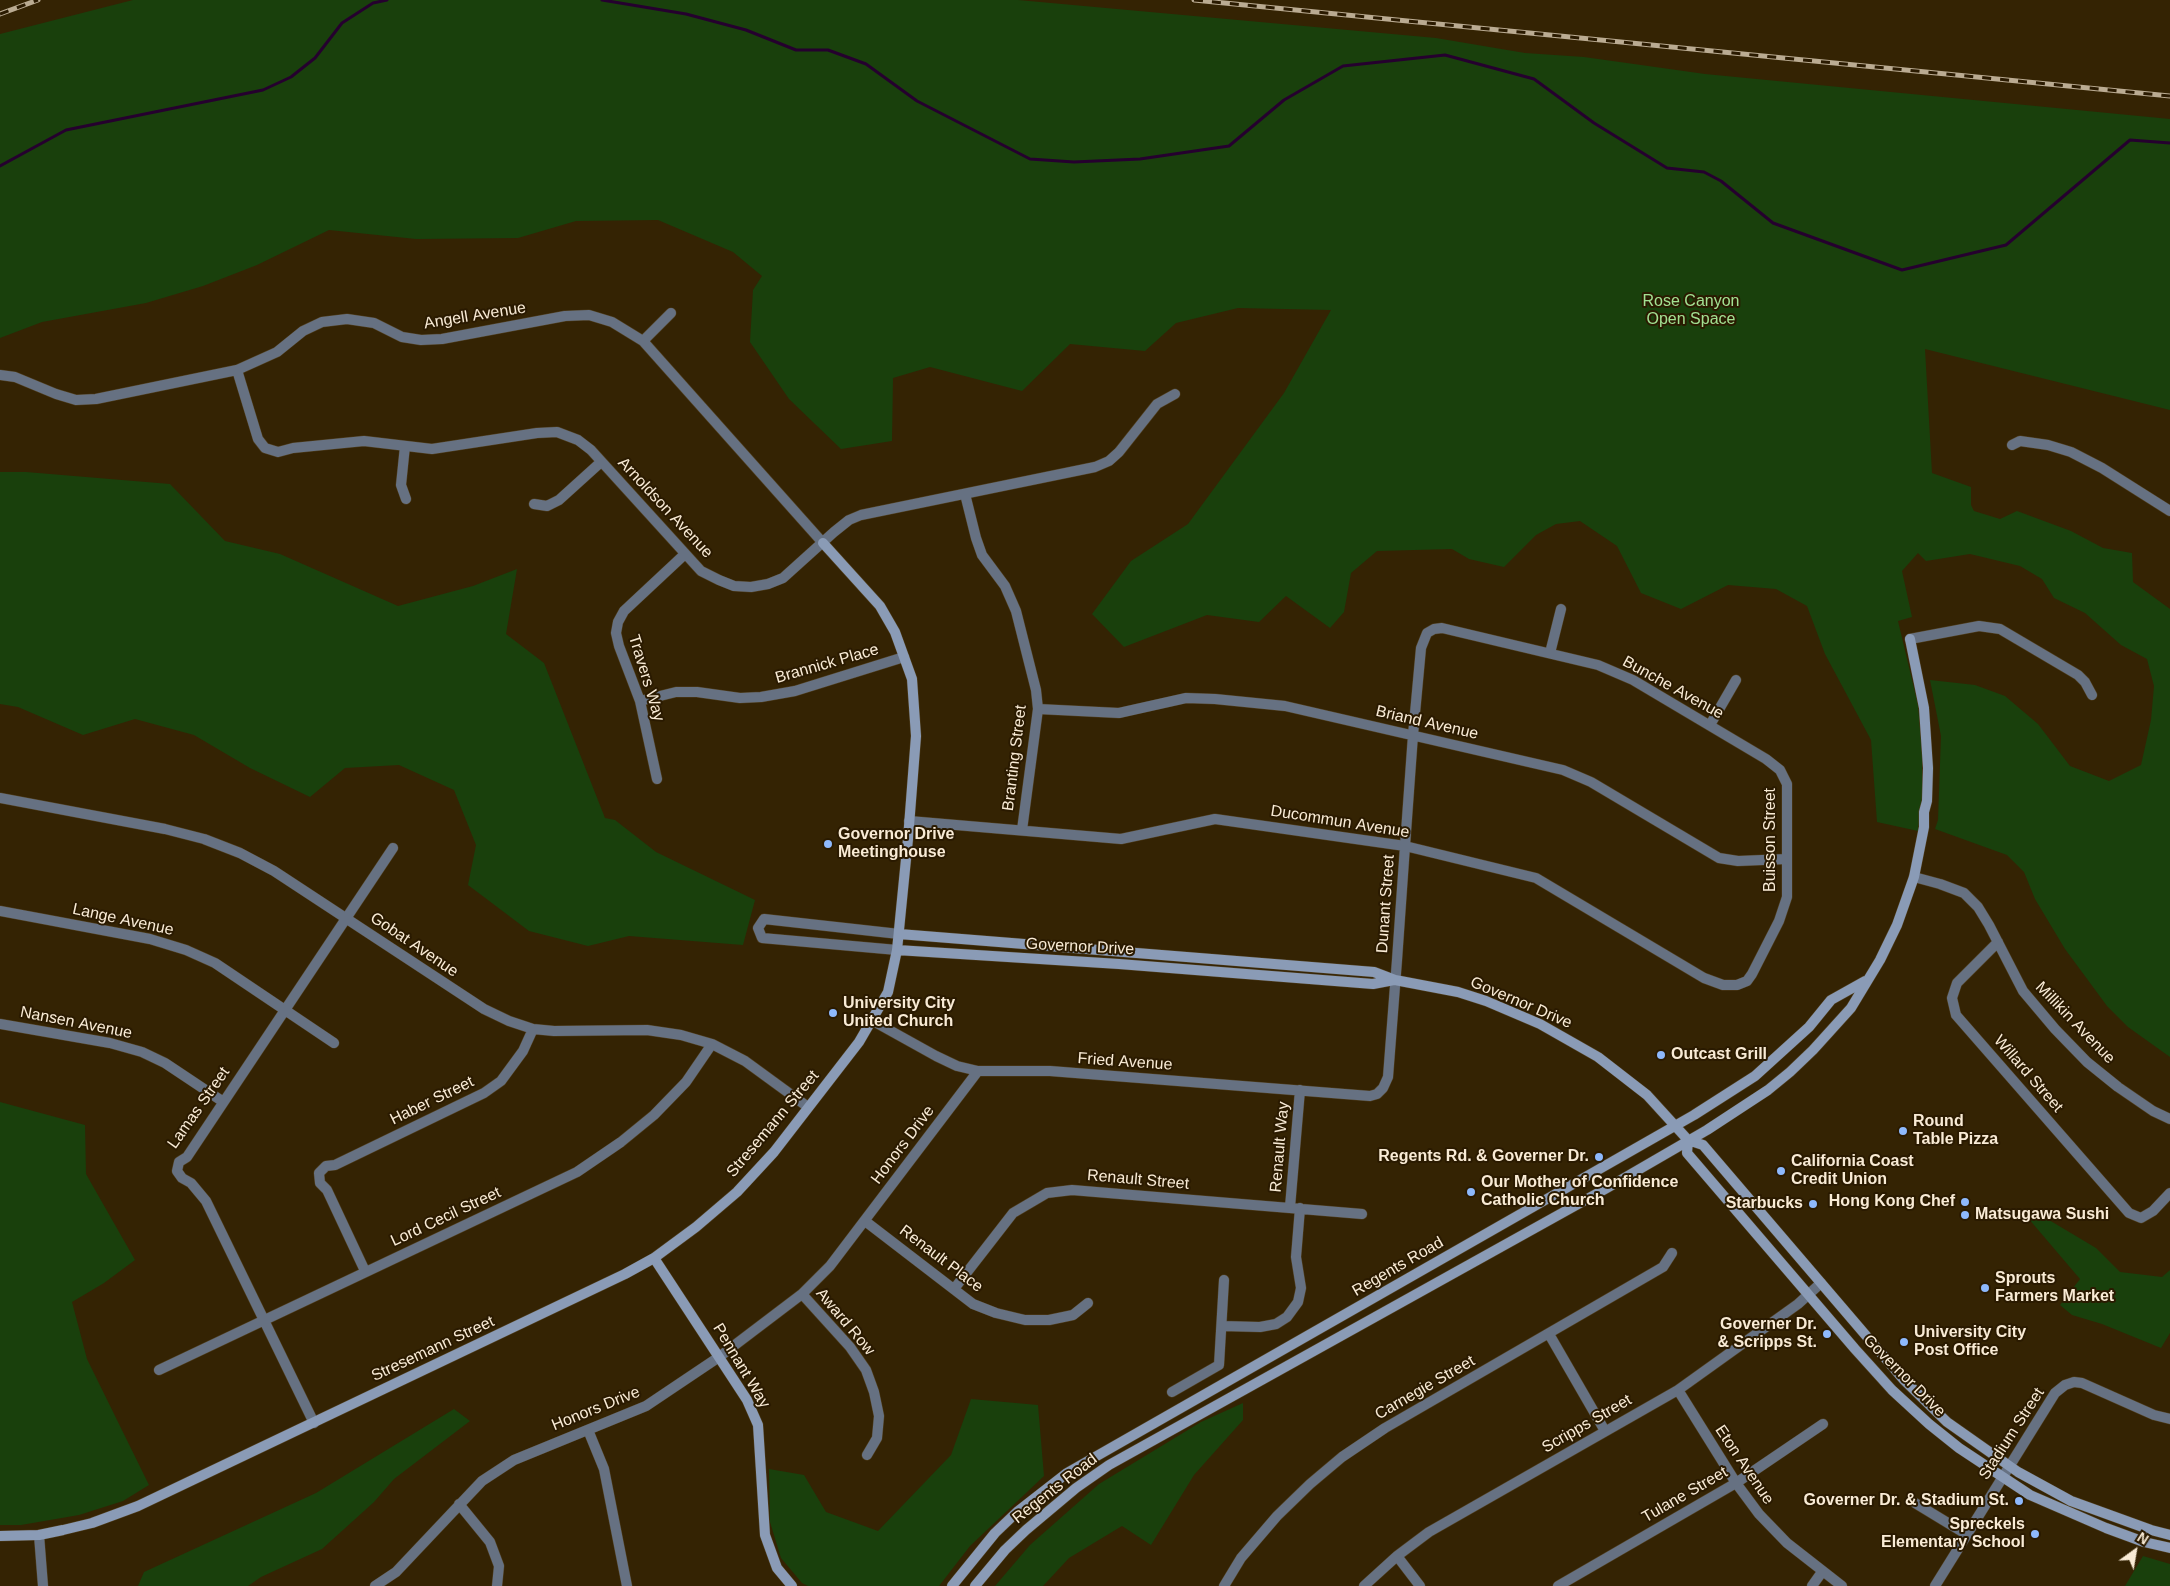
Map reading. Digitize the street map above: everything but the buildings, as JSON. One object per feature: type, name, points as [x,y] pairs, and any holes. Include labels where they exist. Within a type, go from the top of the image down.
[{"type":"street","points":[[643,341],[671,312]]},
{"type":"street","name":"Angell Avenue","points":[[0,375],[15,377],[76,400],[96,399],[237,370],[277,352],[302,331],[322,322],[347,319],[374,323],[402,337],[421,340],[565,316],[589,316],[612,322],[643,341],[823,543]]},
{"type":"street","name":"Arnoldson Avenue","points":[[237,370],[258,438],[265,448],[278,452],[293,448],[364,440],[432,449],[537,433],[557,432],[578,440],[591,450],[701,571],[734,586],[752,587],[768,584],[783,578],[849,520],[861,515],[1095,466],[1109,461],[1119,452],[1157,404],[1175,394]]},
{"type":"street","points":[[2012,445],[2020,441],[2048,445],[2071,452],[2102,468],[2170,511]]},
{"type":"street","points":[[405,446],[401,485],[406,499]]},
{"type":"street","points":[[534,504],[547,506],[559,500],[601,462]]},
{"type":"street","name":"Branting Street","points":[[965,494],[982,555],[1005,586],[1016,611],[1038,709],[1022,830]]},
{"type":"street","name":"Stresemann Street","points":[[0,1536],[39,1535],[92,1523],[138,1506],[625,1274],[654,1258],[696,1228],[737,1192],[774,1152],[859,1042],[873,1021],[888,992],[899,934],[916,736],[916,707],[912,679],[895,632],[880,606],[823,543]]},
{"type":"street","name":"Travers Way","points":[[657,779],[640,701],[618,646],[616,634],[618,622],[624,611],[685,554]]},
{"type":"street","points":[[1550,653],[1561,609]]},
{"type":"street","name":"Regents Road","points":[[975,1586],[1005,1550],[1026,1530],[1090,1478],[1110,1465],[1688,1140],[1744,1107],[1790,1072],[1851,1008],[1866,980],[1880,960],[1897,926],[1914,877],[1924,827],[1928,768],[1924,708],[1910,639],[1979,626],[2000,629],[2078,675],[2085,682],[2092,695]]},
{"type":"street","name":"Bunche Avenue","points":[[1427,634],[1434,629],[1442,628],[1598,665],[1633,680],[1766,759],[1780,770]]},
{"type":"street","name":"Dunant Street","points":[[1383,1088],[1388,1077],[1420,648],[1427,634]]},
{"type":"street","name":"Brannick Place","points":[[640,701],[676,692],[697,692],[740,698],[761,697],[795,691],[904,657]]},
{"type":"street","points":[[1710,725],[1736,680]]},
{"type":"street","name":"Briand Avenue","points":[[1038,709],[1119,713],[1186,698],[1215,698],[1285,706],[1563,770],[1591,782],[1719,858],[1738,861],[1787,859]]},
{"type":"street","name":"Buisson Street","points":[[1737,985],[1747,982],[1752,974],[1779,921],[1787,897],[1787,784],[1780,770]]},
{"type":"street","name":"Gobat Avenue","points":[[0,798],[165,829],[204,839],[240,853],[274,871],[484,1009],[509,1021],[534,1029],[554,1031],[647,1030],[681,1035],[712,1044],[745,1061],[808,1107]]},
{"type":"street","name":"Ducommun Avenue","points":[[909,821],[1121,839],[1214,819],[1405,846],[1536,878],[1704,978],[1722,984],[1737,985]]},
{"type":"street","name":"Lamas Street","points":[[314,1423],[206,1201],[191,1183],[182,1178],[177,1172],[179,1162],[187,1157],[222,1101],[393,848]]},
{"type":"street","name":"Millikin Avenue","points":[[1914,877],[1964,893],[1978,907],[2023,991],[2081,1056],[2118,1087],[2153,1111],[2170,1118]]},
{"type":"street","name":"Lange Avenue","points":[[0,911],[150,939],[186,950],[215,963],[334,1043]]},
{"type":"street","name":"Governor Drive","points":[[1395,980],[1373,984],[1119,964],[897,950],[762,938],[758,928],[764,919],[899,934],[1374,972],[1395,980],[1458,992],[1486,1001],[1540,1024],[1598,1057],[1647,1095],[1688,1140],[1703,1144],[1904,1380],[1966,1437],[2009,1466],[2071,1500],[2151,1530],[2170,1535]]},
{"type":"street","name":"Willard Street","points":[[1998,942],[1957,982],[1952,998],[1956,1015],[2129,1213],[2141,1218],[2153,1211],[2170,1193]]},
{"type":"street","name":"Regents Road","points":[[952,1586],[979,1551],[1017,1512],[1082,1464],[1676,1125],[1755,1076],[1809,1027],[1831,1000],[1866,980]]},
{"type":"street","name":"Fried Avenue","points":[[873,1021],[936,1056],[958,1066],[978,1071],[1050,1071],[1370,1096],[1378,1094],[1383,1088]]},
{"type":"street","name":"Nansen Avenue","points":[[0,1024],[110,1044],[142,1052],[165,1063],[222,1101]]},
{"type":"street","name":"Haber Street","points":[[365,1271],[327,1190],[320,1183],[319,1173],[326,1166],[336,1164],[484,1093],[502,1081],[523,1052],[534,1029]]},
{"type":"street","name":"Lord Cecil Street","points":[[159,1370],[584,1167],[622,1142],[654,1115],[686,1082],[712,1044]]},
{"type":"street","name":"Honors Drive","points":[[375,1586],[396,1572],[482,1481],[514,1460],[547,1444],[588,1430],[646,1406],[718,1357],[802,1294],[830,1266],[978,1071]]},
{"type":"street","name":"Renault Way","points":[[1222,1326],[1260,1327],[1276,1324],[1287,1317],[1298,1302],[1301,1288],[1296,1256],[1295,1208],[1300,1090]]},
{"type":"street","name":"Governor Drive","points":[[1688,1140],[1687,1153],[1892,1390],[1959,1448],[2030,1495],[2080,1518],[2141,1541],[2170,1548]]},
{"type":"street","name":"Renault Street","points":[[954,1289],[1013,1213],[1047,1193],[1072,1190],[1362,1214]]},
{"type":"street","name":"Renault Place","points":[[865,1221],[973,1304],[988,1310],[1025,1320],[1049,1320],[1073,1315],[1088,1303]]},
{"type":"street","name":"Carnegie Street","points":[[1224,1586],[1242,1558],[1277,1516],[1310,1484],[1342,1457],[1385,1428],[1662,1267],[1672,1253]]},
{"type":"street","name":"Pennant Way","points":[[654,1258],[747,1400],[758,1425],[766,1535],[777,1568],[792,1586]]},
{"type":"street","points":[[1172,1392],[1219,1366],[1224,1280]]},
{"type":"street","name":"Scripps Street","points":[[1364,1586],[1397,1556],[1429,1532],[1678,1390],[1798,1304],[1821,1283]]},
{"type":"street","name":"Award Row","points":[[802,1294],[850,1347],[866,1370],[880,1416],[877,1438],[867,1455]]},
{"type":"street","points":[[1549,1334],[1605,1431]]},
{"type":"street","name":"Stadium Street","points":[[1935,1586],[2001,1477],[2055,1393],[2065,1385],[2074,1382],[2082,1383],[2154,1415],[2170,1419]]},
{"type":"street","name":"Eton Avenue","points":[[1678,1390],[1736,1483],[1758,1514],[1787,1543],[1842,1586]]},
{"type":"street","name":"Tulane Street","points":[[1558,1586],[1736,1483],[1823,1424]]},
{"type":"street","points":[[588,1430],[604,1469],[627,1586]]},
{"type":"street","points":[[1915,1503],[1966,1534]]},
{"type":"street","points":[[459,1504],[490,1542],[499,1566],[497,1586]]},
{"type":"street","points":[[39,1535],[43,1586]]},
{"type":"street","points":[[1397,1556],[1420,1586]]},
{"type":"street","points":[[1812,1586],[1822,1572]]},
{"type":"green space","name":"Rose Canyon Open Space","points":[[133,0],[1018,0],[1436,38],[1525,53],[1584,57],[1705,74],[2170,119],[2170,410],[1925,349],[1932,473],[1971,487],[1971,505],[1974,511],[2000,519],[2017,511],[2071,531],[2103,548],[2132,553],[2133,582],[2170,609],[2170,1057],[2128,1027],[2107,1006],[2065,949],[2035,899],[2024,872],[2007,855],[1935,829],[1938,820],[1941,736],[1930,680],[1975,685],[2005,696],[2038,724],[2070,766],[2109,781],[2141,765],[2151,720],[2154,686],[2147,659],[2121,645],[2085,613],[2054,598],[2042,579],[2020,566],[1970,554],[1926,561],[1918,553],[1902,571],[1912,617],[1898,621],[1918,705],[1922,753],[1922,799],[1918,831],[1877,822],[1871,740],[1825,654],[1807,606],[1776,589],[1728,585],[1681,609],[1641,593],[1617,546],[1580,521],[1556,524],[1536,535],[1504,567],[1469,559],[1452,549],[1377,551],[1351,573],[1344,612],[1330,628],[1286,596],[1259,622],[1207,615],[1124,647],[1092,614],[1131,561],[1188,524],[1284,393],[1331,310],[1238,308],[1176,323],[1145,351],[1070,344],[1022,391],[930,367],[893,378],[892,441],[841,449],[789,399],[750,342],[753,290],[762,276],[733,252],[658,220],[576,221],[518,238],[416,239],[329,230],[257,265],[203,286],[146,303],[42,322],[0,338],[0,34]]},
{"type":"green space","points":[[0,472],[26,472],[170,484],[225,541],[280,554],[398,606],[473,586],[517,569],[506,634],[544,663],[605,818],[615,820],[656,852],[755,900],[743,945],[629,936],[588,946],[529,931],[468,885],[476,845],[454,790],[399,765],[345,768],[310,797],[250,768],[194,735],[135,719],[83,735],[18,707],[0,704]]},
{"type":"green space","points":[[0,1102],[85,1125],[86,1174],[135,1260],[104,1283],[72,1302],[87,1359],[149,1485],[123,1501],[79,1515],[21,1525],[0,1525]]},
{"type":"green space","points":[[2039,1214],[2096,1248],[2120,1272],[2162,1277],[2170,1270],[2170,1333],[2161,1348],[2102,1324],[2072,1315],[2060,1305],[2080,1279],[2028,1218]]},
{"type":"green space","points":[[971,1399],[1038,1405],[1044,1476],[970,1546],[939,1586],[808,1586],[802,1583],[781,1558],[770,1522],[769,1469],[804,1475],[826,1512],[878,1531],[951,1455]]},
{"type":"green space","points":[[1243,1403],[1243,1420],[1194,1475],[1151,1545],[1122,1526],[1069,1558],[1043,1586],[995,1586],[1030,1545],[1099,1484],[1201,1422]]},
{"type":"green space","points":[[454,1409],[470,1421],[394,1479],[374,1502],[322,1549],[261,1577],[248,1586],[138,1586],[144,1572],[316,1493]]},
{"type":"green space","points":[[2143,1556],[2170,1564],[2170,1586],[2125,1586]]},
{"type":"waterway","points":[[0,166],[66,130],[263,90],[291,77],[315,58],[342,23],[373,3],[387,0]]},
{"type":"waterway","points":[[602,0],[686,14],[746,30],[796,50],[828,50],[866,64],[917,101],[1030,159],[1074,162],[1140,159],[1229,146],[1284,100],[1343,66],[1445,55],[1534,79],[1594,123],[1667,168],[1704,172],[1721,181],[1773,223],[1902,270],[2006,245],[2130,140],[2170,143]]},
{"type":"railway","points":[[0,14],[38,0]]},
{"type":"railway","points":[[1194,0],[2170,96]]},
{"type":"place","name":"Governor Drive Meetinghouse","points":[[828,844]]},
{"type":"place","name":"University City United Church","points":[[833,1013]]},
{"type":"place","name":"Outcast Grill","points":[[1661,1055]]},
{"type":"place","name":"Round Table Pizza","points":[[1903,1131]]},
{"type":"place","name":"Regents Rd. & Governer Dr.","points":[[1599,1157]]},
{"type":"place","name":"California Coast Credit Union","points":[[1781,1171]]},
{"type":"place","name":"Our Mother of Confidence Catholic Church","points":[[1471,1192]]},
{"type":"place","name":"Hong Kong Chef","points":[[1965,1202]]},
{"type":"place","name":"Starbucks","points":[[1813,1204]]},
{"type":"place","name":"Matsugawa Sushi","points":[[1965,1215]]},
{"type":"place","name":"Sprouts Farmers Market","points":[[1985,1288]]},
{"type":"place","name":"Governer Dr. & Scripps St.","points":[[1827,1334]]},
{"type":"place","name":"University City Post Office","points":[[1904,1342]]},
{"type":"place","name":"Governer Dr. & Stadium St.","points":[[2019,1501]]},
{"type":"place","name":"Spreckels Elementary School","points":[[2035,1534]]}]
